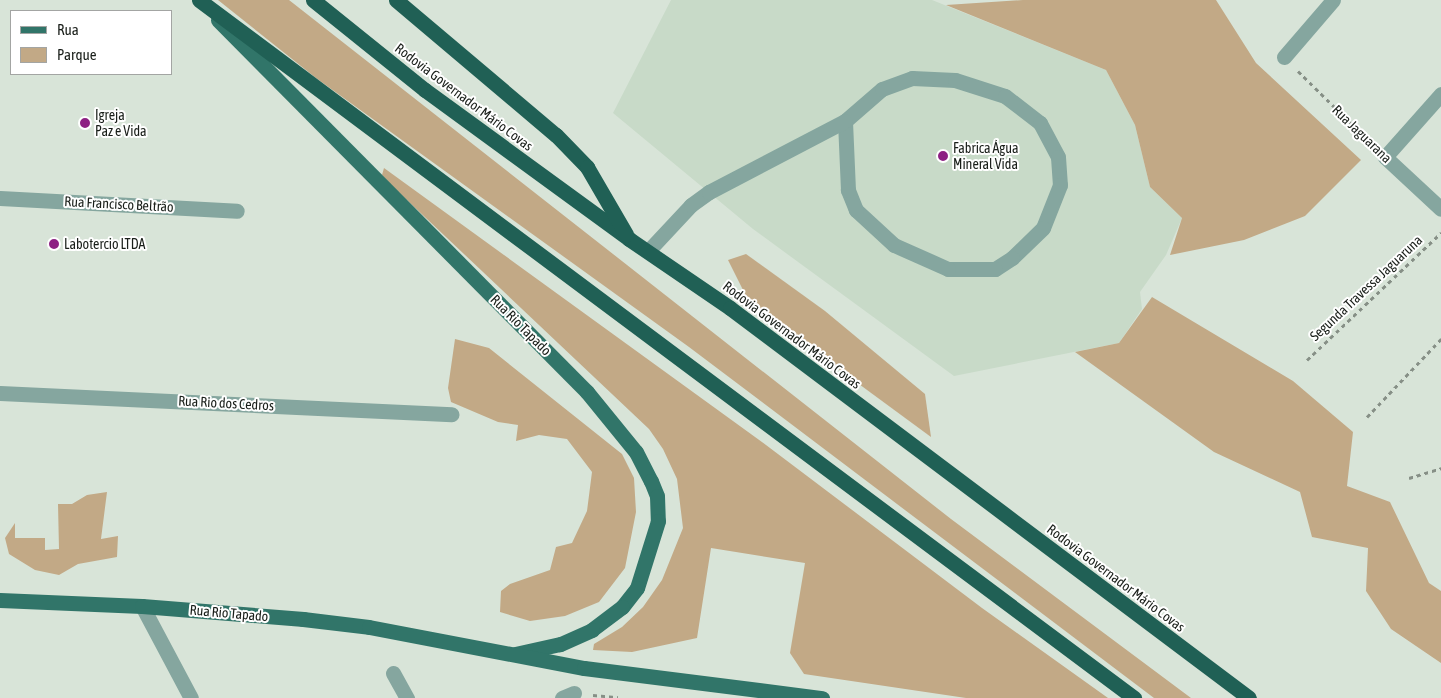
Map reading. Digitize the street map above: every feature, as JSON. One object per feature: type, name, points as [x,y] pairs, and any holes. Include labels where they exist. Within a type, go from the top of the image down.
[{"type":"highway","points":[[199,0],[1134,698]]},
{"type":"highway","name":"Rodovia Governador Mário Covas","points":[[313,0],[425,90],[629,240],[730,308],[1249,698]]},
{"type":"highway","points":[[396,0],[556,135],[587,167],[629,240]]},
{"type":"main road","name":"Rua Rio Tapado","points":[[199,0],[588,392],[636,452],[651,481],[656,496],[658,521],[637,588],[622,607],[592,630],[560,644],[516,654]]},
{"type":"main road","name":"Rua Rio Tapado","points":[[0,600],[142,606],[363,626],[584,668],[822,698]]},
{"type":"street","points":[[1284,57],[1333,0]]},
{"type":"street","points":[[648,251],[691,205],[709,192],[845,121],[882,89],[912,78],[955,80],[1004,96],[1040,123],[1058,157],[1060,185],[1043,228],[1012,258],[996,269],[948,269],[894,245],[856,210],[848,190],[845,121]]},
{"type":"street","points":[[1385,157],[1441,94]]},
{"type":"street","name":"Rua Jaguarana","points":[[1385,157],[1441,209]]},
{"type":"street","name":"Rua Francisco Beltrão","points":[[0,198],[238,210]]},
{"type":"street","name":"Rua Rio dos Cedros","points":[[0,393],[452,414]]},
{"type":"street","points":[[142,606],[191,698]]},
{"type":"street","points":[[393,674],[407,698]]},
{"type":"path","name":"Rua Jaguarana","points":[[1284,57],[1385,157]]},
{"type":"path","name":"Segunda Travessa Jaguaruna","points":[[1307,360],[1441,232]]},
{"type":"path","points":[[1367,417],[1441,339]]},
{"type":"path","points":[[1409,478],[1441,468]]},
{"type":"shaded area","name":"Fabrica Água Mineral Vida","points":[[671,0],[932,0],[1106,70],[1135,125],[1150,187],[1182,218],[1166,255],[1140,292],[1142,309],[1119,343],[954,376],[753,229],[613,113]]},
{"type":"green space","points":[[218,0],[289,0],[951,519],[1191,698],[1154,698],[689,347],[316,78]]},
{"type":"green space","points":[[1023,0],[1216,0],[1256,63],[1361,160],[1305,216],[1244,240],[1170,255],[1182,218],[1150,187],[1135,125],[1106,70],[946,5]]},
{"type":"green space","points":[[384,168],[766,445],[982,608],[1108,698],[966,698],[804,674],[790,653],[805,563],[711,548],[697,638],[632,652],[593,650],[594,644],[622,627],[643,607],[662,580],[683,528],[677,479],[663,449],[649,429],[391,185],[382,175]]},
{"type":"green space","points":[[746,254],[825,311],[925,394],[931,437],[750,304],[728,260]]},
{"type":"green space","points":[[1152,297],[1293,381],[1353,432],[1347,486],[1390,502],[1429,583],[1441,591],[1441,663],[1391,629],[1366,591],[1368,548],[1312,537],[1300,492],[1214,452],[1075,352],[1119,343]]},
{"type":"green space","points":[[455,339],[489,348],[622,454],[634,478],[636,512],[625,568],[599,602],[565,616],[530,621],[500,612],[501,591],[510,584],[550,570],[556,547],[572,543],[587,511],[592,472],[567,439],[539,435],[516,441],[518,425],[498,422],[451,402],[448,388]]},
{"type":"green space","points":[[107,492],[101,539],[118,536],[117,557],[78,564],[59,575],[35,570],[9,554],[5,538],[15,523],[15,538],[45,538],[45,550],[59,549],[58,504],[72,504],[87,495]]},
{"type":"place","name":"Igreja Paz e Vida","points":[[85,123]]},
{"type":"place","name":"Fabrica Água Mineral Vida","points":[[943,156]]},
{"type":"place","name":"Labotercio LTDA","points":[[54,244]]}]
